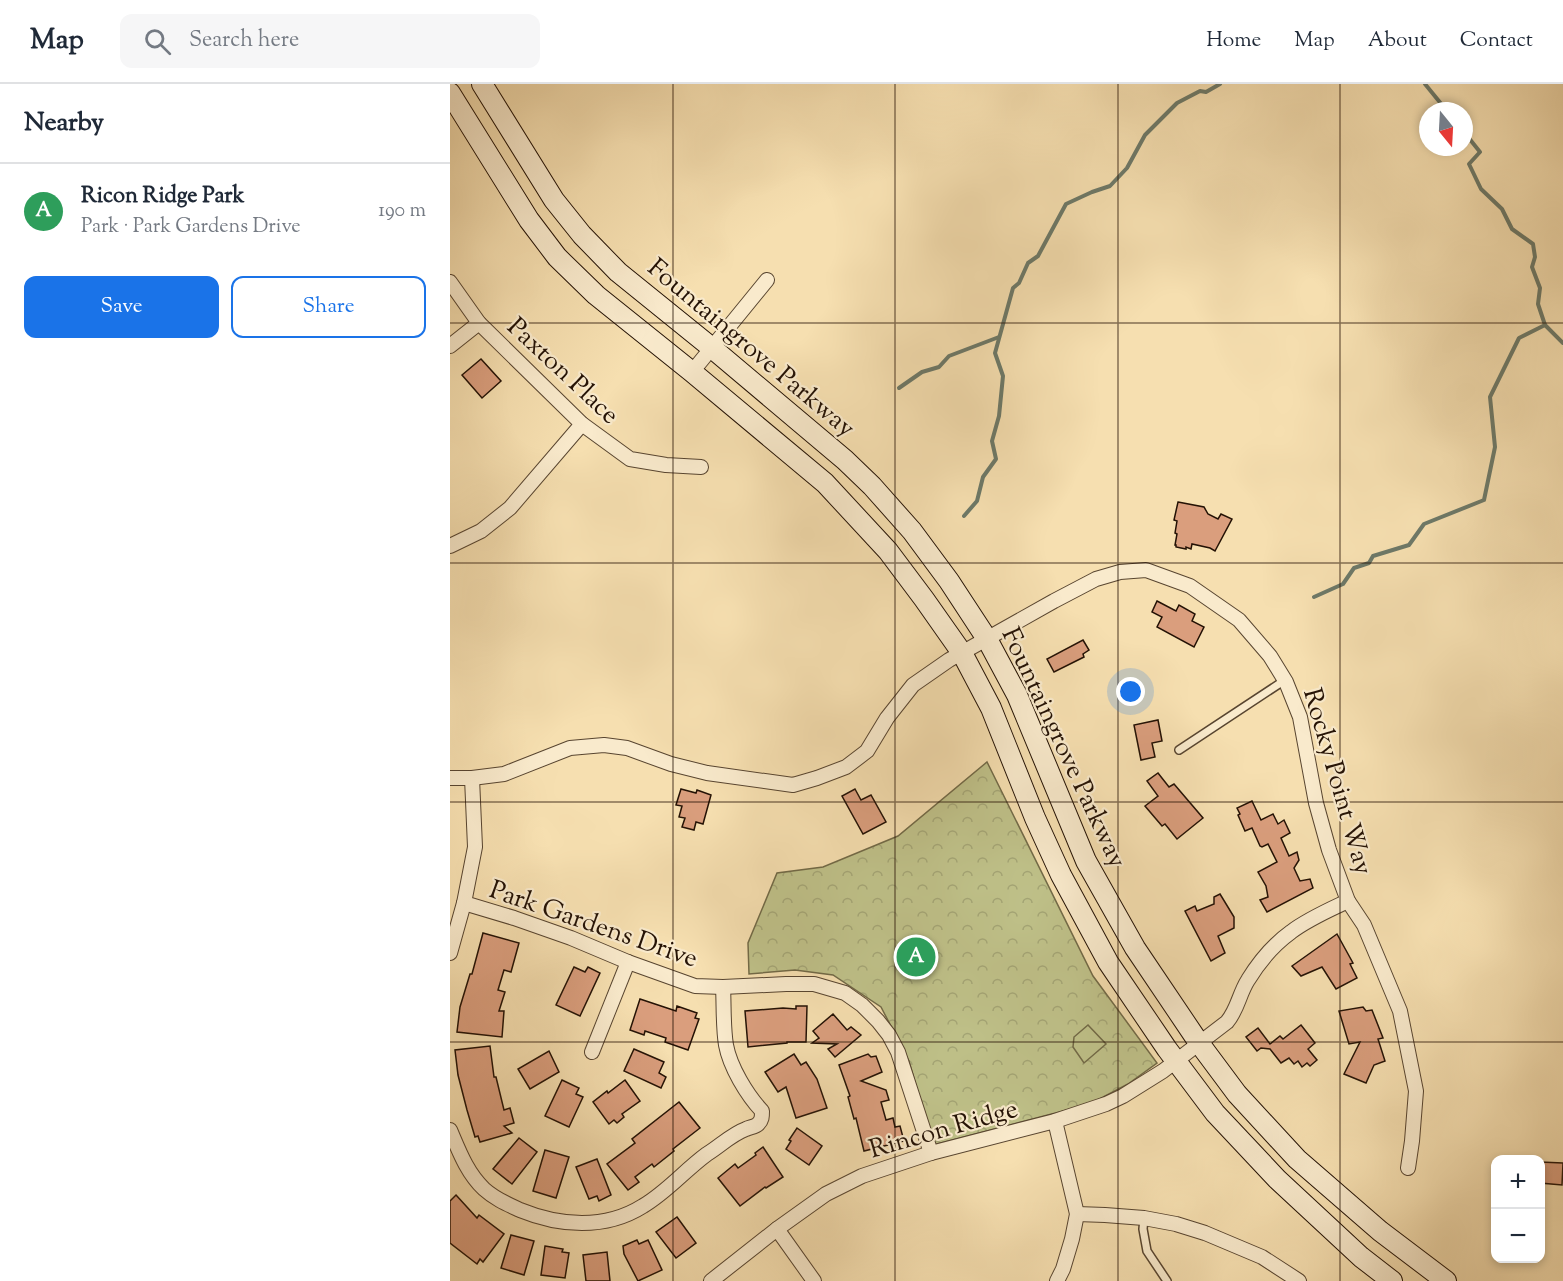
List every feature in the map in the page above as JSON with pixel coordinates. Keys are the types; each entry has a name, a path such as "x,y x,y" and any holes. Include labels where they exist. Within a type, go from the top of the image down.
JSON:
{"main road":[{"name":"Fountaingrove Parkway","path":"482,84 554,200 582,235 618,272 845,460 912,531 950,581 987,639 1017,695 1086,861 1135,948 1199,1043 1237,1094 1297,1160 1380,1231 1446,1281"},
{"name":"Fountaingrove Parkway","path":"450,93 528,220 557,257 596,295 825,483 888,551 962,653 991,708 1035,818 1061,875 1108,962 1215,1113 1277,1179 1361,1257 1392,1281"}],"street":[{"path":"692,372 767,280"},
{"name":"Paxton Place","path":"450,282 479,322 582,424 630,459 666,465 701,467"},
{"path":"450,346 479,322"},
{"path":"450,546 481,531 510,508 582,424"},
{"name":"Rocky Point Way","path":"450,778 504,774 570,748 604,745 627,748 671,764 707,772 793,785 846,767 867,751 887,718 913,685 949,660 1096,579 1120,572 1146,570 1190,586 1239,620 1270,656 1285,680 1300,717 1319,813 1329,850 1348,901 1364,925 1400,1011 1416,1091 1408,1168"},
{"path":"450,953 464,903 475,847 472,778"},
{"name":"Rincon Ridge","path":"711,1281 826,1194 862,1176 931,1153 1055,1121 1123,1096 1163,1071 1227,1022 1235,1012 1246,983 1269,951 1291,931 1348,901"},
{"name":"Park Gardens Drive","path":"464,903 571,938 628,962 695,986 814,984 845,993 862,1005 889,1035 898,1052 931,1153"},
{"path":"592,1052 628,962"},
{"path":"450,1130 465,1165 483,1189 500,1201 538,1217 572,1223 598,1223 620,1218 643,1207 702,1158 745,1129 757,1125 762,1119 762,1112 752,1101 726,1046 723,987"},
{"path":"1055,1121 1077,1214 1064,1269 1057,1281"},
{"path":"1077,1214 1144,1218 1176,1224 1205,1233 1262,1257 1299,1281"},
{"path":"777,1230 814,1281"}],"lane":[{"path":"1179,750 1285,680"},
{"path":"1144,1218 1143,1230 1147,1251 1167,1281"}],"green space":[{"path":"987,762 1093,976 1157,1063 1128,1084 1090,1104 933,1145 909,1061 881,1007 833,975 795,970 749,974 748,943 777,873 823,867 898,836"},
{"path":"1088,1025 1106,1044 1084,1063 1073,1047 1074,1037"}],"building":[{"path":"481,359 501,381 482,398 462,375"},
{"path":"1178,502 1204,507 1208,514 1218,519 1221,514 1232,519 1215,551 1192,544 1191,549 1176,547 1177,521 1174,520"},
{"path":"1157,601 1176,611 1179,605 1195,614 1192,621 1204,627 1194,647 1157,627 1162,617 1152,612"},
{"path":"1083,640 1089,650 1083,654 1084,657 1054,672 1047,659"},
{"path":"1158,720 1162,741 1152,743 1155,757 1141,760 1134,725"},
{"path":"1158,773 1169,787 1174,784 1203,818 1177,839 1165,824 1162,826 1145,806 1158,796 1147,781"},
{"path":"681,789 696,793 697,790 711,795 703,824 696,822 694,830 682,827 685,818 679,817 682,806 676,805"},
{"path":"855,789 861,800 871,795 886,822 863,834 842,796"},
{"path":"1252,801 1261,820 1273,814 1278,824 1284,820 1290,833 1281,838 1289,856 1297,852 1299,860 1294,868 1300,881 1310,879 1313,888 1267,912 1260,900 1268,897 1266,886 1258,872 1277,862 1268,844 1260,846 1252,828 1245,831 1238,815 1240,814 1237,808"},
{"path":"1220,894 1234,917 1234,928 1218,936 1225,953 1211,961 1185,911 1195,906 1197,911 1214,904 1214,897"},
{"path":"483,933 519,943 511,972 504,970 498,990 505,992 499,1011 504,1011 502,1037 457,1032 460,1007"},
{"path":"1337,934 1353,963 1350,964 1357,978 1336,989 1322,967 1301,976 1292,966"},
{"path":"574,967 585,972 588,967 600,973 580,1016 556,1005"},
{"path":"640,999 676,1011 677,1006 697,1013 695,1018 699,1019 688,1050 665,1042 666,1038 645,1031 644,1035 630,1030"},
{"path":"796,1006 807,1006 806,1042 748,1047 745,1011 796,1009"},
{"path":"1363,1007 1366,1011 1372,1010 1383,1038 1378,1039 1385,1061 1374,1065 1366,1083 1344,1074 1360,1042 1349,1044 1339,1011"},
{"path":"833,1014 847,1030 851,1027 861,1035 835,1057 828,1049 837,1044 812,1043 819,1038 813,1031"},
{"path":"1301,1025 1315,1043 1308,1049 1317,1060 1310,1066 1307,1063 1302,1067 1298,1061 1294,1064 1289,1058 1281,1063 1270,1049 1261,1048 1257,1051 1246,1037 1258,1028 1270,1044 1280,1036 1283,1039"},
{"path":"490,1046 494,1077 496,1077 504,1110 510,1108 514,1123 504,1126 512,1133 480,1142 478,1136 475,1137 467,1110 458,1075 455,1050"},
{"path":"634,1049 664,1062 659,1073 666,1077 661,1088 624,1071"},
{"path":"549,1051 559,1072 530,1089 518,1069"},
{"path":"794,1054 801,1065 806,1062 817,1079 827,1108 796,1118 786,1087 778,1092 765,1072"},
{"path":"868,1054 871,1057 876,1056 882,1072 861,1081 886,1090 889,1100 881,1102 886,1120 893,1118 895,1127 900,1126 904,1141 864,1151 848,1097 850,1096 839,1065"},
{"path":"562,1080 579,1088 576,1094 583,1097 569,1127 545,1116"},
{"path":"625,1080 640,1101 622,1114 624,1117 617,1123 614,1120 609,1124 593,1102"},
{"path":"679,1102 700,1128 654,1167 652,1164 635,1177 639,1182 628,1190 607,1164 635,1143 632,1139"},
{"path":"797,1128 822,1146 809,1165 786,1149"},
{"path":"519,1138 537,1152 512,1184 493,1169"},
{"path":"763,1147 783,1177 740,1206 718,1178 735,1164 738,1168"},
{"path":"545,1150 569,1157 556,1198 533,1191"},
{"path":"597,1159 611,1195 599,1201 597,1196 589,1199 576,1167"},
{"path":"1545,1162 1563,1163 1562,1185 1545,1183"},
{"path":"456,1195 477,1218 479,1215 504,1234 483,1262 480,1259 477,1264 450,1243 450,1201"},
{"path":"677,1217 696,1243 676,1258 656,1232"},
{"path":"511,1235 534,1241 524,1275 501,1268"},
{"path":"637,1240 639,1244 648,1240 662,1270 638,1281 624,1254 623,1246"},
{"path":"545,1246 563,1249 562,1252 569,1253 565,1278 541,1275"},
{"path":"607,1252 610,1281 586,1281 583,1255"}],"waterway":[{"path":"964,516 977,501 983,477 996,459 992,441 999,416 1003,376 995,353 1013,288 1019,283 1028,263 1038,256 1066,204 1110,186 1127,168 1145,135 1177,103 1220,84"},
{"path":"1425,84 1440,102"},
{"path":"1314,597 1343,584 1354,568 1369,563 1373,556 1409,545 1424,524 1484,500 1495,447 1490,397 1519,338 1545,325 1538,304 1540,288 1532,267 1535,257 1533,244 1512,229 1502,209 1481,189 1469,164 1480,152 1473,143"},
{"path":"1545,325 1563,343"},
{"path":"899,388 922,372 939,367 949,356 999,337"}],"place":[{"name":"Ricon Ridge Park","path":"916,957"}]}
